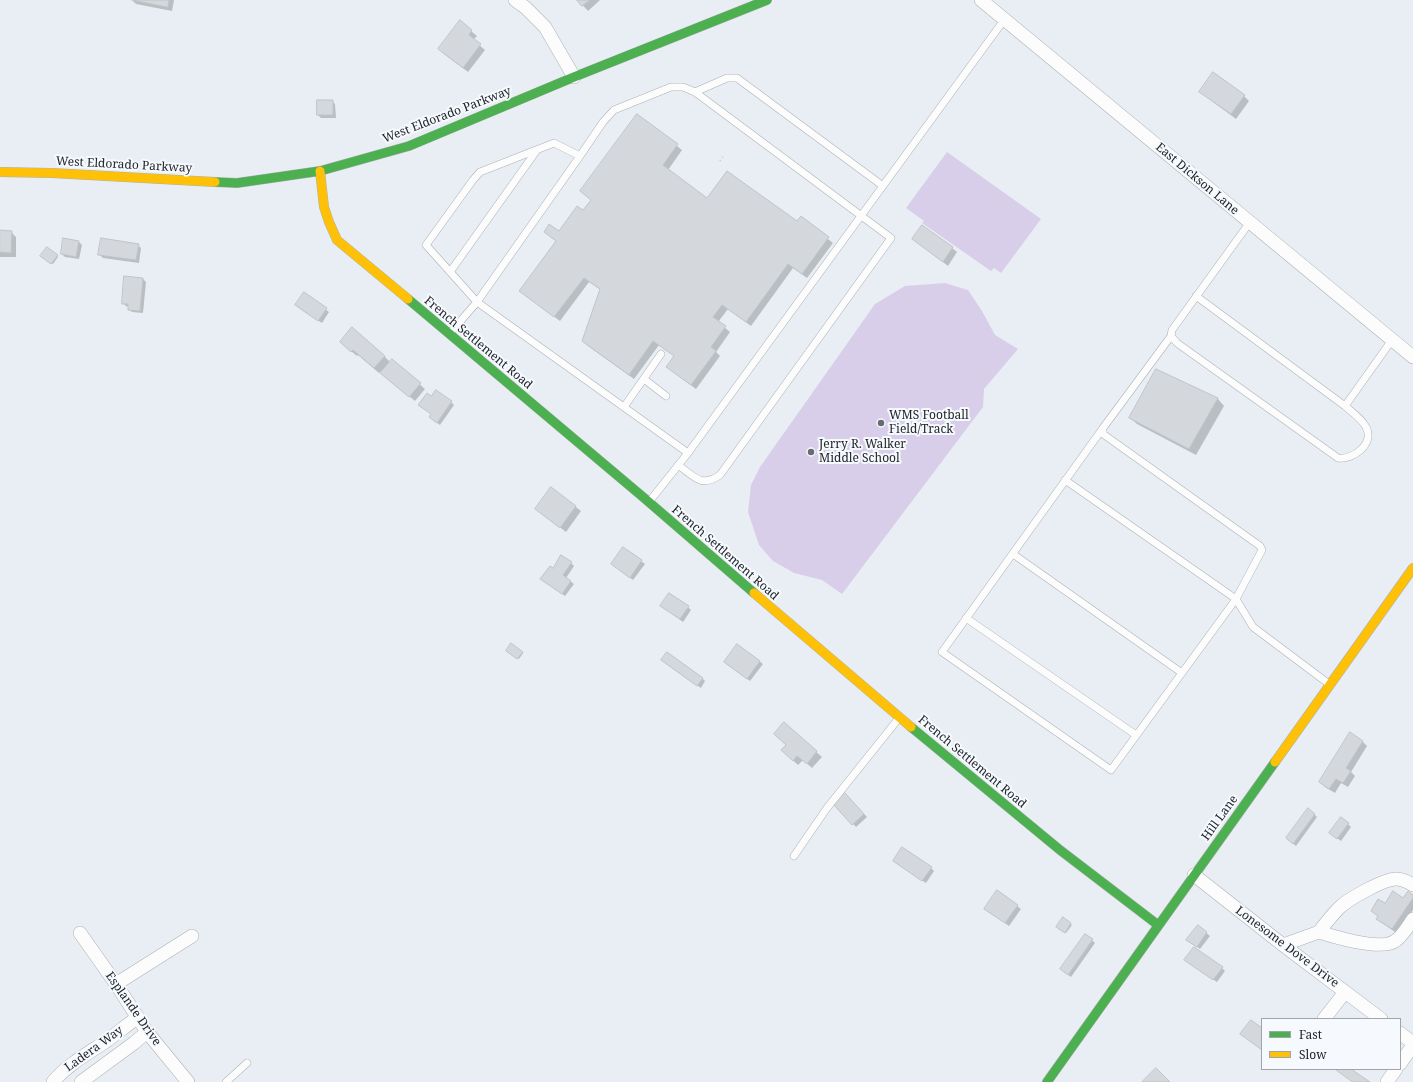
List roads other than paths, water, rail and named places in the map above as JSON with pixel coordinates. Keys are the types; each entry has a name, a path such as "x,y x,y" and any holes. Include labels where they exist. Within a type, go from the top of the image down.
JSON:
{"street":[{"path":"515,0 526,8 545,27 574,77"},
{"name":"West Eldorado Parkway","path":"0,172 52,173 237,183 320,171 409,146 574,77 767,0"},
{"name":"East Dickson Lane","path":"981,0 1413,357"},
{"name":"French Settlement Road","path":"320,171 322,204 328,223 337,240 649,502 899,717 1060,850 1158,924"},
{"name":"Hill Lane","path":"1047,1082 1158,924 1413,568"},
{"name":"Lonesome Dove Drive","path":"1194,875 1380,1018"},
{"path":"1283,945 1319,932 1339,908 1351,898 1372,887 1395,879 1408,881 1413,885"},
{"path":"1319,932 1348,940 1374,944 1388,944 1396,941 1413,919"},
{"name":"Esplande Drive","path":"80,933 116,984 147,1032 188,1082"},
{"path":"116,984 192,936"},
{"path":"1325,1018 1345,992"},
{"name":"Ladera Way","path":"53,1082 58,1075 72,1064 138,1017"},
{"name":"Ladera Way","path":"81,1082 147,1032"},
{"path":"1401,1034 1413,1044 1401,1062"},
{"path":"107,1040 118,1055"},
{"path":"1387,1082 1395,1070"}],"lane":[{"path":"649,502 688,453 1004,20"},
{"path":"695,92 727,78 737,78 883,186"},
{"path":"449,334 477,302 603,122 614,110 672,87 683,87 695,92 891,238 720,475 711,481 701,481 678,465"},
{"path":"580,156 554,143 480,172 426,245 477,302 688,453"},
{"path":"450,272 537,150"},
{"path":"1196,296 1346,406 1366,426 1369,434 1362,449 1356,454 1344,459 1338,458 1331,454 1177,343 1172,336 1172,330 1196,296 1250,222"},
{"path":"1103,428 1103,434 1260,546 1262,550 1236,600 1111,770 942,652 1065,480 1103,428 1172,336"},
{"path":"1346,406 1392,340"},
{"path":"624,407 661,354"},
{"path":"644,380 666,396"},
{"path":"1065,480 1236,600 1253,627 1330,685"},
{"path":"1013,554 1182,673"},
{"path":"966,618 1136,735"},
{"path":"794,856 827,808 899,717"},
{"path":"226,1082 247,1063"}],"place":[{"name":"WMS Football Field/Track","path":"881,423"},
{"name":"Jerry R. Walker Middle School","path":"811,452"}]}
